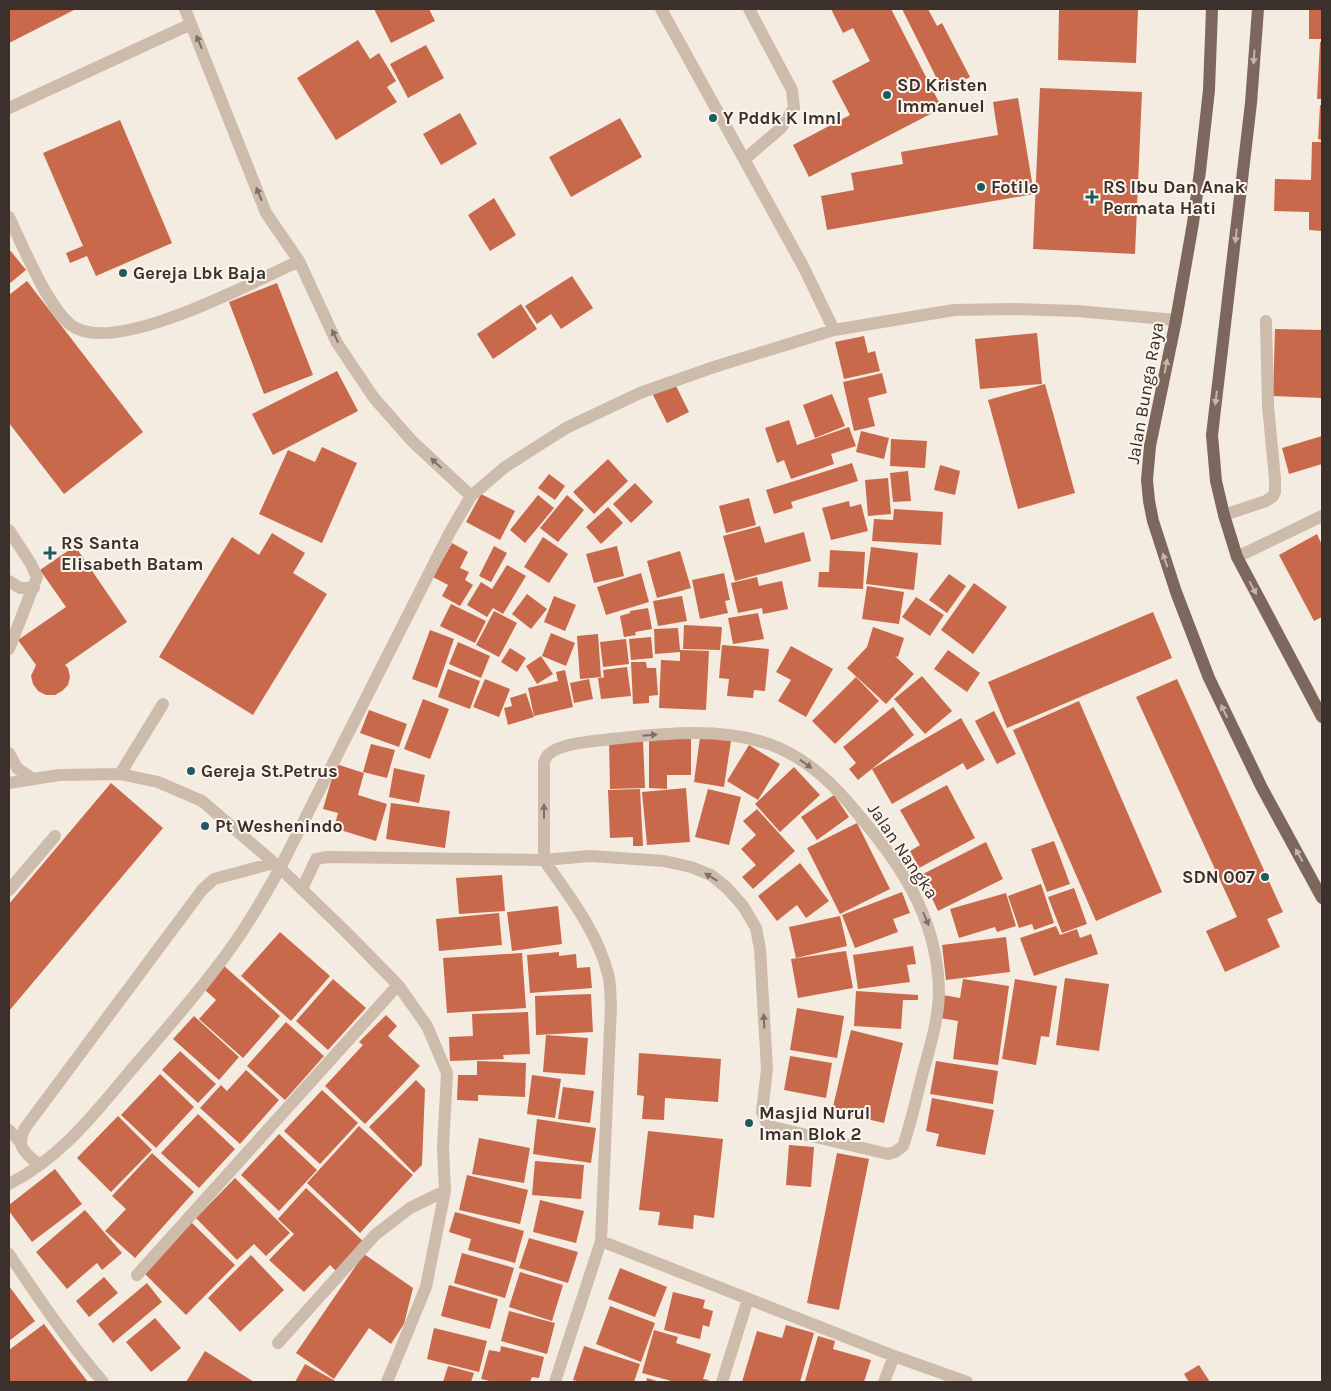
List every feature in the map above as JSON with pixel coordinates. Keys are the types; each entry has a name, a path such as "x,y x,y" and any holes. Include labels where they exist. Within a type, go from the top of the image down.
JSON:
{"main road":[{"name":"Jalan Bunga Raya","path":"1212,9 1208,90 1193,223 1176,320 1150,446 1147,480 1152,521 1176,592 1209,678 1262,788 1322,898"},
{"path":"1258,9 1250,112 1212,435 1216,481 1237,557 1322,717"}],"street":[{"path":"185,9 266,212 299,261 338,342 374,398 412,441 472,496"},
{"path":"661,9 803,266 834,330"},
{"path":"745,159 782,128 794,108 792,90 749,9"},
{"path":"9,108 191,24"},
{"path":"9,217 52,302 72,325 79,330 89,333 102,334 132,330 168,320 299,261"},
{"path":"9,1184 57,1153 88,1121 182,1010 228,952 257,909 277,865 450,532 472,496 505,466 566,428 640,393 714,367 834,330 954,310 1014,309 1176,320"},
{"path":"1224,515 1266,501 1275,492 1268,406 1266,321"},
{"path":"1237,557 1322,516"},
{"path":"9,530 37,576 9,649"},
{"path":"9,581 20,588 34,588"},
{"path":"120,774 163,704"},
{"name":"Jalan Nangka","path":"665,734 737,736 765,742 793,754 825,778 842,795 873,833 916,896 926,918 937,955 939,996 934,1033 905,1141 900,1149 888,1154 767,1124 762,1112 767,1069 760,949 756,928 744,906 727,888 711,876 691,867 664,862 590,856 544,860 544,763 551,752 559,748 593,741 665,734"},
{"path":"9,753 17,768 33,779"},
{"path":"9,783 59,775 120,774 158,782 202,801 277,865 302,889 398,985 427,1026 446,1073 445,1192 426,1287 387,1382"},
{"path":"9,890 55,836"},
{"path":"302,889 316,859 328,857 544,860 584,916 608,975 611,1005 600,1241 555,1382"},
{"path":"20,1142 25,1128 207,884 222,877 277,865"},
{"path":"137,1276 398,985"},
{"path":"9,1130 20,1142 23,1150 39,1165"},
{"path":"278,1343 375,1234 410,1208 445,1192"},
{"path":"600,1241 894,1356 967,1382"},
{"path":"9,1254 50,1316 81,1357 103,1382"},
{"path":"722,1382 748,1299"},
{"path":"884,1382 894,1356"}],"building":[{"path":"9,9 76,9 9,43"},
{"path":"374,9 429,9 435,21 391,43"},
{"name":"SD Kristen Immanuel","path":"831,9 891,9 942,108 809,177 793,145 850,115 832,81 870,61 853,28 843,33"},
{"path":"902,9 928,9 937,26 942,23 970,77 943,91"},
{"path":"1059,9 1138,9 1136,63 1058,60"},
{"path":"1309,9 1322,9 1322,39 1309,39"},
{"path":"358,40 370,59 379,53 396,81 387,87 397,102 336,140 297,78"},
{"path":"1320,42 1322,42 1322,99 1317,99"},
{"path":"426,45 444,78 408,98 390,64"},
{"path":"1040,88 1142,92 1135,254 1033,249"},
{"path":"1018,98 1034,194 827,230 821,196 854,190 851,173 903,164 901,152 998,135 993,102"},
{"path":"1320,105 1322,105 1322,140 1318,139"},
{"path":"460,113 477,144 441,165 423,134"},
{"path":"620,118 642,157 571,197 549,157"},
{"path":"120,120 172,243 96,276 87,256 70,263 66,253 83,246 43,153"},
{"path":"1312,142 1322,142 1322,231 1309,230 1309,212 1274,211 1275,179 1311,180"},
{"path":"494,198 516,235 490,251 468,215"},
{"path":"9,249 26,270 9,284"},
{"path":"572,276 593,308 561,329 551,314 537,324 525,306"},
{"path":"27,281 143,432 64,494 9,423 9,295"},
{"path":"277,283 313,375 264,394 229,302"},
{"path":"521,304 537,329 493,359 477,334"},
{"path":"1275,329 1322,330 1322,398 1273,396"},
{"path":"1037,333 1042,384 980,389 975,339"},
{"path":"864,336 868,353 875,351 880,371 844,379 835,342"},
{"path":"337,371 358,411 273,455 252,414"},
{"path":"882,373 887,393 868,398 875,426 854,431 843,382"},
{"path":"674,382 689,412 667,423 652,393"},
{"path":"1045,384 1075,493 1018,509 988,400"},
{"path":"832,394 845,426 815,438 803,405"},
{"path":"789,420 797,445 849,427 856,446 831,454 834,464 791,479 784,460 777,463 765,428"},
{"path":"861,431 889,438 884,459 856,452"},
{"path":"1322,436 1322,464 1289,474 1282,448"},
{"path":"891,439 927,441 925,468 890,466"},
{"path":"322,447 357,463 322,543 259,514 288,450 315,462"},
{"path":"608,459 628,481 594,514 573,492"},
{"path":"852,463 858,481 791,502 793,508 774,514 766,490"},
{"path":"940,465 960,471 955,495 934,490"},
{"path":"908,471 911,501 893,502 890,473"},
{"path":"549,474 565,486 555,500 538,488"},
{"path":"888,478 891,514 868,516 865,480"},
{"path":"635,483 653,502 631,523 613,504"},
{"path":"481,494 515,511 500,540 466,522"},
{"path":"538,495 554,508 525,543 510,530"},
{"path":"567,495 584,510 558,542 540,528"},
{"path":"749,498 756,525 726,533 719,506"},
{"path":"849,501 850,507 861,504 868,531 831,540 822,508"},
{"path":"608,507 623,523 601,544 586,527"},
{"path":"894,509 943,512 941,545 872,541 874,519 893,520"},
{"path":"760,526 765,543 804,532 811,561 735,581 723,536"},
{"path":"272,533 305,553 293,573 327,594 253,715 159,657 232,537 259,555"},
{"path":"1317,534 1322,545 1322,617 1314,621 1279,555"},
{"path":"543,537 568,554 549,583 524,567"},
{"path":"452,543 468,552 460,568 469,572 465,580 473,585 460,606 442,596 448,585 433,577"},
{"path":"75,546 127,622 65,665 68,668 70,677 68,685 55,695 46,695 38,691 33,684 31,676 36,665 18,640 66,607 40,570"},
{"path":"494,546 507,553 491,582 479,576"},
{"path":"617,546 624,576 594,583 586,554"},
{"path":"871,547 918,553 914,590 866,584"},
{"path":"830,550 865,552 863,589 818,587 819,572 829,572"},
{"path":"680,551 691,588 657,598 647,561"},
{"path":"507,565 526,576 503,614 493,608 487,617 467,605 481,582 492,589"},
{"path":"641,573 649,602 606,615 597,587"},
{"path":"724,573 730,600 725,601 728,613 700,619 692,580"},
{"path":"949,574 966,586 947,613 929,600"},
{"path":"757,577 759,586 782,581 788,609 763,614 762,608 738,613 731,583"},
{"path":"974,583 1007,607 973,654 941,630"},
{"path":"867,586 904,592 899,624 862,619"},
{"path":"527,594 547,609 531,629 512,614"},
{"path":"554,596 576,605 565,631 544,622"},
{"path":"682,596 687,621 658,626 653,601"},
{"path":"916,597 944,615 930,636 902,617"},
{"path":"451,604 486,621 475,643 440,626"},
{"path":"648,608 652,629 635,632 636,635 624,637 620,616 630,613 630,611"},
{"path":"494,611 517,623 499,657 476,645"},
{"path":"1153,612 1172,658 1007,728 988,682"},
{"path":"758,613 764,639 733,644 728,618"},
{"path":"684,625 722,627 720,650 683,649"},
{"path":"873,627 904,638 898,657 895,656 914,674 886,704 847,668 867,647"},
{"path":"678,628 680,650 709,651 706,710 659,708 661,660 680,661 680,652 655,654 654,629"},
{"path":"430,630 454,639 437,688 412,679"},
{"path":"551,633 575,643 566,666 542,656"},
{"path":"598,634 601,677 580,679 577,636"},
{"path":"651,637 653,658 631,660 629,639"},
{"path":"626,639 629,664 603,667 600,642"},
{"path":"458,642 490,656 481,678 449,664"},
{"path":"722,645 769,649 765,691 754,690 753,698 727,696 729,679 719,678"},
{"path":"791,646 833,669 806,717 778,701 791,680 776,672"},
{"path":"510,648 526,658 517,672 501,662"},
{"path":"948,650 980,673 967,692 934,669"},
{"path":"541,656 553,674 537,684 526,666"},
{"path":"631,662 646,662 647,668 656,668 658,695 649,696 649,703 633,704"},
{"path":"627,667 631,696 601,699 598,678 606,677 604,677 603,670"},
{"path":"448,669 480,681 470,709 438,697"},
{"path":"565,670 573,707 534,716 528,688 558,681 556,672"},
{"path":"922,676 952,711 925,734 894,699"},
{"path":"856,677 879,701 835,744 812,721"},
{"path":"485,679 510,689 499,717 473,707"},
{"path":"589,679 593,699 574,703 570,683"},
{"path":"1177,679 1283,912 1267,919 1280,947 1225,972 1206,931 1237,917 1136,697"},
{"path":"526,693 534,717 508,725 504,708 512,706 510,698"},
{"path":"423,699 449,709 430,759 404,749"},
{"path":"1079,701 1162,892 1096,921 1013,730"},
{"path":"893,707 914,735 858,780 849,769 856,763 843,747"},
{"path":"369,710 407,724 399,747 360,733"},
{"path":"994,711 1016,754 997,764 975,721"},
{"path":"961,718 985,760 967,770 963,763 892,804 872,769"},
{"path":"649,737 691,737 691,775 667,775 667,789 649,788"},
{"path":"700,737 731,741 724,787 694,782"},
{"path":"609,740 643,740 645,788 610,789"},
{"path":"371,744 395,750 387,778 363,772"},
{"path":"749,745 780,764 758,800 727,781"},
{"path":"336,764 364,773 358,795 387,804 376,841 334,828 338,813 323,809"},
{"path":"794,767 820,795 780,832 755,804"},
{"path":"394,768 425,775 419,803 389,797"},
{"path":"111,783 163,828 9,1011 9,904"},
{"path":"947,785 975,838 919,868 910,851 920,845 900,810"},
{"path":"686,788 690,842 647,845 642,792"},
{"path":"640,789 643,846 633,846 633,837 610,838 608,790"},
{"path":"708,789 741,797 729,845 695,837"},
{"path":"834,795 849,817 817,840 801,817"},
{"path":"391,803 450,811 445,848 386,839"},
{"path":"757,809 795,851 753,889 742,877 756,865 741,849 756,835 743,821"},
{"path":"857,823 890,889 840,914 807,848"},
{"path":"1054,841 1070,884 1047,892 1031,849"},
{"path":"986,842 1003,879 938,911 921,875"},
{"path":"800,863 829,901 806,918 797,905 777,921 758,896"},
{"path":"502,875 505,911 459,914 456,878"},
{"path":"1041,884 1054,923 1034,930 1032,924 1019,928 1008,896"},
{"path":"1074,888 1087,924 1062,933 1048,897"},
{"path":"902,892 910,913 893,919 898,932 855,948 842,915"},
{"path":"1006,893 1016,926 997,932 995,927 959,938 950,909"},
{"path":"558,906 562,944 512,951 507,912"},
{"path":"499,913 502,945 439,951 436,919"},
{"path":"840,916 847,946 796,958 789,927"},
{"path":"1056,926 1060,935 1077,929 1080,938 1091,934 1098,954 1034,976 1020,938"},
{"path":"280,932 330,976 291,1021 241,976"},
{"path":"1006,937 1010,972 946,980 942,945"},
{"path":"913,946 916,964 907,965 910,982 858,989 853,955"},
{"path":"846,951 853,988 798,998 791,959"},
{"path":"559,952 559,956 576,954 577,968 590,967 592,988 530,993 527,955"},
{"path":"522,953 526,1008 447,1013 443,958"},
{"path":"223,965 280,1016 243,1058 199,1019 216,1000 203,988"},
{"path":"1065,978 1109,984 1099,1051 1056,1045"},
{"path":"333,979 366,1008 328,1050 296,1021"},
{"path":"963,979 1009,986 998,1065 953,1059 958,1021 940,1018 943,995 960,998"},
{"path":"1015,979 1057,986 1049,1037 1041,1036 1036,1065 1002,1059"},
{"path":"856,991 918,995 918,1000 903,1000 901,1029 854,1026"},
{"path":"591,994 593,1032 536,1035 535,996"},
{"path":"797,1008 844,1016 837,1058 790,1050"},
{"path":"528,1012 530,1054 503,1055 504,1059 450,1061 449,1037 473,1036 472,1014"},
{"path":"386,1015 397,1026 388,1036 420,1066 365,1124 325,1086 363,1045 359,1042"},
{"path":"194,1016 239,1057 219,1080 173,1039"},
{"path":"286,1022 324,1056 285,1100 247,1066"},
{"path":"851,1030 903,1043 884,1123 832,1111"},
{"path":"546,1035 588,1038 585,1075 543,1072"},
{"path":"180,1051 216,1084 198,1103 162,1070"},
{"path":"639,1053 721,1059 718,1102 665,1098 664,1120 642,1119 644,1096 637,1095"},
{"path":"790,1056 832,1063 826,1098 784,1090"},
{"path":"477,1061 526,1063 525,1097 478,1095 478,1101 457,1100 458,1075 477,1075"},
{"path":"936,1061 998,1071 993,1104 930,1094"},
{"path":"246,1070 279,1100 240,1144 200,1108 221,1085 227,1091"},
{"path":"160,1074 194,1107 156,1148 121,1115"},
{"path":"532,1075 561,1079 555,1118 527,1114"},
{"path":"416,1080 425,1089 422,1165 414,1173 369,1127"},
{"path":"563,1087 594,1091 590,1123 558,1119"},
{"path":"322,1090 358,1123 320,1164 284,1131"},
{"path":"932,1098 994,1110 985,1155 936,1146 939,1134 926,1131"},
{"path":"198,1114 235,1149 199,1188 161,1153"},
{"path":"118,1116 152,1150 111,1192 77,1158"},
{"path":"537,1119 596,1128 591,1163 533,1154"},
{"path":"359,1126 413,1175 360,1233 307,1183"},
{"path":"648,1131 723,1139 714,1218 694,1215 693,1229 658,1225 660,1212 639,1210"},
{"path":"279,1134 317,1170 279,1211 241,1175"},
{"path":"479,1138 530,1148 524,1183 472,1174"},
{"path":"789,1145 814,1147 811,1187 786,1185"},
{"path":"152,1153 194,1192 135,1258 105,1231 126,1209 112,1196"},
{"path":"837,1153 869,1159 839,1310 807,1303"},
{"path":"535,1161 584,1165 581,1199 532,1195"},
{"path":"55,1169 82,1204 32,1242 9,1211 9,1205"},
{"path":"467,1175 528,1190 520,1224 459,1210"},
{"path":"235,1178 290,1233 266,1256 254,1244 237,1260 196,1218"},
{"path":"306,1188 365,1243 338,1273 330,1265 304,1292 269,1260 294,1234 278,1219"},
{"path":"540,1200 584,1211 576,1243 533,1232"},
{"path":"85,1210 122,1253 102,1270 97,1263 67,1289 36,1252"},
{"path":"455,1212 524,1231 515,1263 468,1250 471,1239 449,1232"},
{"path":"191,1222 235,1265 186,1315 143,1272"},
{"path":"529,1238 578,1252 568,1283 519,1268"},
{"path":"462,1253 514,1268 505,1298 454,1283"},
{"path":"364,1254 413,1288 404,1324 391,1344 369,1328 334,1379 296,1353"},
{"path":"251,1255 284,1290 240,1332 208,1298"},
{"path":"620,1268 667,1287 655,1317 608,1299"},
{"path":"520,1272 563,1285 552,1321 509,1307"},
{"path":"104,1277 118,1293 89,1317 76,1301"},
{"path":"147,1283 162,1302 113,1343 98,1324"},
{"path":"449,1285 498,1299 490,1329 441,1316"},
{"path":"9,1286 35,1321 9,1341"},
{"path":"673,1292 705,1300 703,1308 713,1311 709,1327 703,1325 700,1339 664,1330"},
{"path":"610,1306 655,1323 641,1362 596,1344"},
{"path":"509,1311 555,1323 547,1354 501,1341"},
{"path":"155,1318 181,1348 151,1372 126,1342"},
{"path":"44,1324 88,1382 11,1382 9,1379 9,1350"},
{"path":"786,1325 814,1333 800,1382 742,1382 757,1331 782,1338"},
{"path":"434,1328 487,1341 479,1372 427,1359"},
{"path":"654,1330 678,1337 676,1343 711,1354 703,1379 709,1380 708,1382 675,1382 642,1373"},
{"path":"818,1336 835,1341 833,1349 871,1360 864,1382 805,1381"},
{"path":"501,1346 544,1357 539,1378 532,1377 530,1382 494,1382 481,1379 489,1350 500,1352"},
{"path":"584,1346 640,1364 634,1382 581,1382 573,1380"},
{"path":"205,1351 254,1382 186,1382"},
{"path":"305,1364 337,1382 295,1382"},
{"path":"1199,1365 1210,1382 1189,1382 1184,1374"},
{"path":"448,1366 474,1373 471,1382 443,1382"},
{"path":"647,1378 660,1382 646,1382"}],"place":[{"name":"SD Kristen Immanuel","path":"887,95"},
{"name":"Y Pddk K Imnl","path":"713,118"},
{"name":"Fotile","path":"981,187"},
{"name":"RS Ibu Dan Anak Permata Hati","path":"1092,197"},
{"name":"Gereja Lbk Baja","path":"123,273"},
{"name":"RS Santa Elisabeth Batam","path":"50,553"},
{"name":"Gereja St.Petrus","path":"191,771"},
{"name":"Pt Weshenindo","path":"205,826"},
{"name":"SDN 007","path":"1265,877"},
{"name":"Masjid Nurul Iman Blok 2","path":"749,1123"}]}
